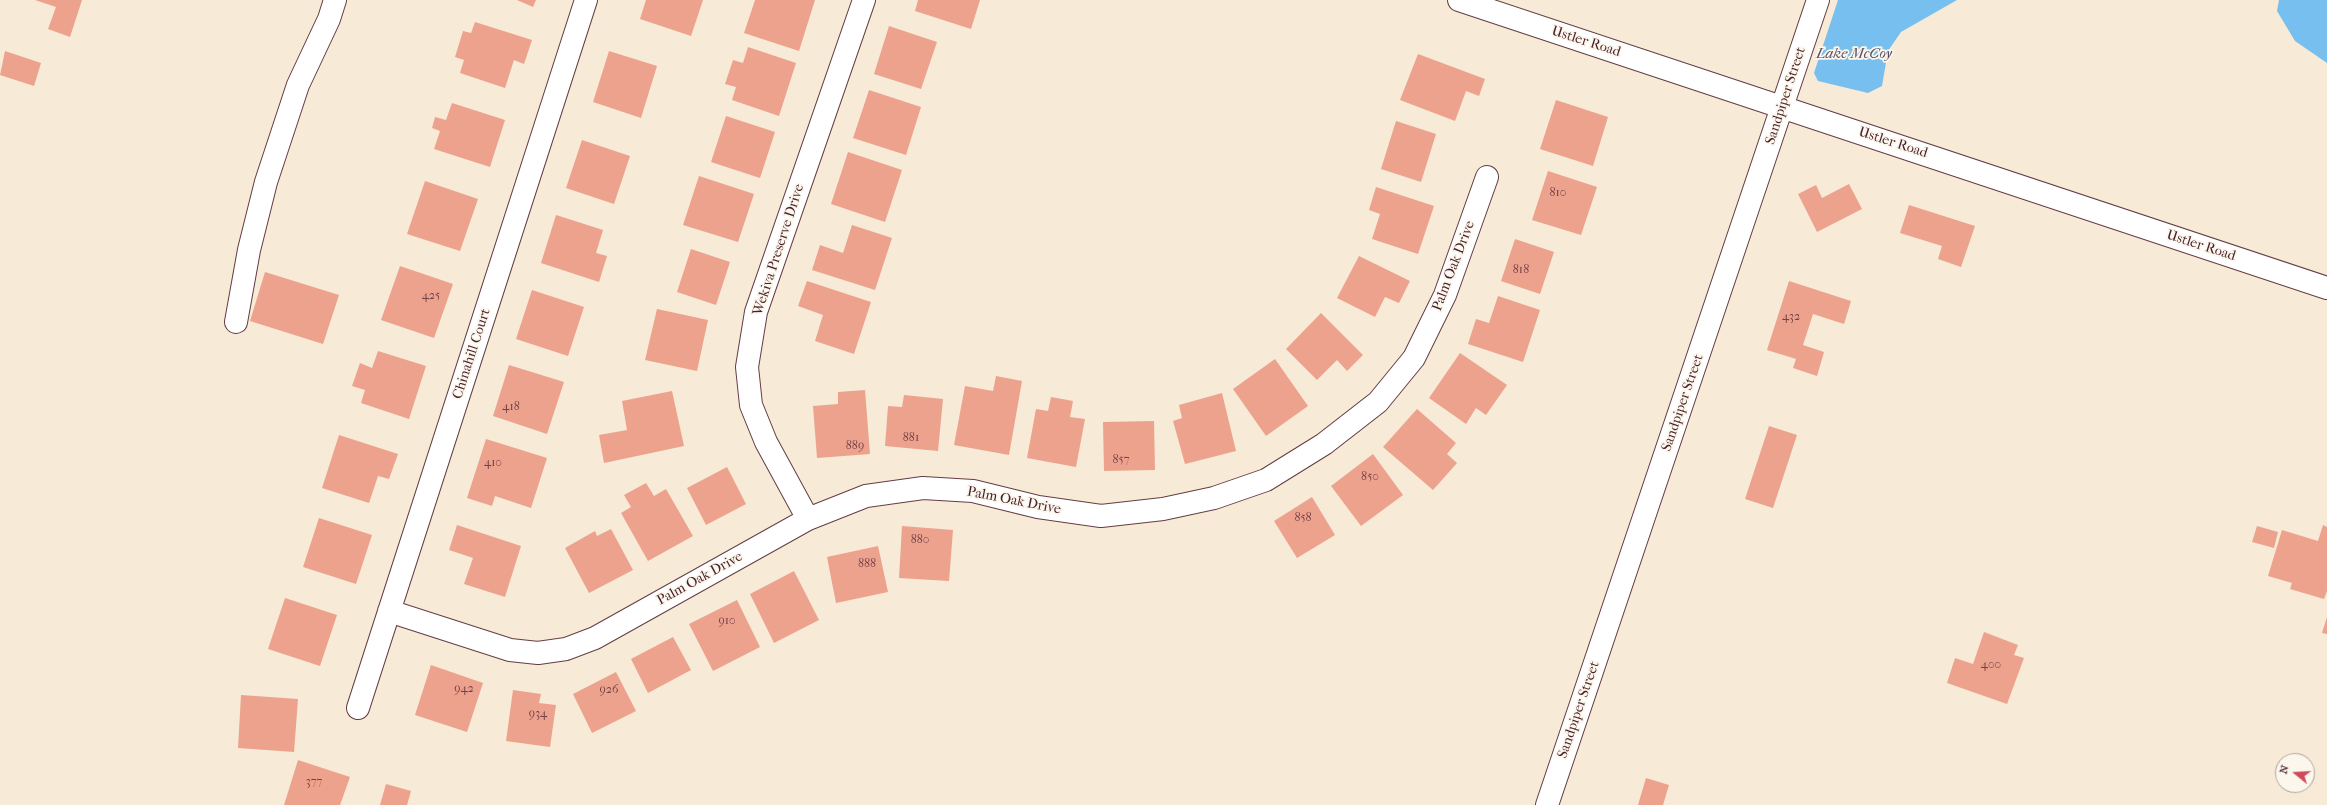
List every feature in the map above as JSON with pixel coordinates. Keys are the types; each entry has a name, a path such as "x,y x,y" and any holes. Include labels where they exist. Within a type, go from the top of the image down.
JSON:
{"street":[{"path":"236,322 249,250 266,182 298,84 329,19 335,0"},
{"name":"Chinahill Court","path":"358,708 586,0"},
{"name":"Wekiva Preserve Drive","path":"808,519 766,442 750,405 748,367 756,312 864,0"},
{"name":"Ustler Road","path":"1459,0 1783,106 2327,288"},
{"name":"Sandpiper Street","path":"1547,805 1818,0"},
{"name":"Palm Oak Drive","path":"389,611 510,650 538,653 566,649 595,638 808,519 866,496 923,488 972,491 1038,507 1101,516 1163,509 1214,498 1266,480 1324,444 1378,402 1414,358 1445,295 1487,177"}],"water":[{"name":"Lake McCoy","path":"1838,0 1957,0 1901,32 1888,51 1882,86 1868,93 1818,81 1814,73"},
{"path":"2279,0 2327,0 2327,63 2295,41 2277,11"}],"building":[{"path":"35,0 82,0 70,37 48,29 56,7"},
{"path":"517,0 536,0 533,7"},
{"path":"646,0 703,0 691,36 640,19"},
{"path":"755,0 815,0 799,51 744,33"},
{"path":"918,0 980,0 971,29 915,11"},
{"path":"475,22 532,40 524,64 514,60 505,88 460,73 464,60 455,57 463,31 471,33"},
{"path":"889,26 937,42 921,89 874,74"},
{"path":"748,47 796,63 779,116 732,100 736,87 725,84 733,60 743,63"},
{"path":"5,51 41,63 34,86 0,75"},
{"path":"609,51 657,66 641,118 593,102"},
{"path":"1418,54 1485,79 1479,96 1466,91 1455,121 1400,100"},
{"path":"869,90 921,107 906,155 853,138"},
{"path":"1556,100 1608,117 1593,166 1540,149"},
{"path":"452,103 505,120 490,167 434,149 440,131 432,128 435,117 446,120"},
{"path":"726,116 775,132 760,178 711,162"},
{"path":"1396,121 1436,134 1421,182 1381,169"},
{"path":"582,140 630,156 614,204 566,188"},
{"path":"848,152 902,170 885,222 831,204"},
{"path":"1548,171 1597,187 1581,235 1532,220"},
{"path":"699,176 754,194 738,242 683,225"},
{"path":"425,181 478,199 460,251 407,234"},
{"path":"1849,184 1862,209 1817,232 1798,194 1816,185 1822,198"},
{"path":"1376,187 1434,206 1418,254 1372,239 1380,214 1369,210"},
{"path":"1909,205 1975,226 1961,267 1938,259 1942,246 1900,233"},
{"path":"556,215 603,230 596,253 607,256 599,282 541,263"},
{"path":"852,225 892,238 875,290 812,270 820,245 843,253"},
{"path":"1515,239 1554,252 1540,294 1501,281"},
{"path":"691,249 730,262 716,305 677,292"},
{"path":"1359,256 1410,281 1399,303 1385,297 1375,317 1337,298"},
{"path":"400,266 453,284 434,338 381,320"},
{"path":"265,272 339,295 323,344 250,321"},
{"path":"807,281 871,302 854,354 815,341 823,315 798,306"},
{"path":"1789,281 1851,301 1844,324 1813,314 1803,345 1824,352 1817,376 1793,368 1796,359 1767,350"},
{"path":"532,290 584,307 568,356 516,339"},
{"path":"1498,296 1540,310 1523,362 1468,344 1476,319 1489,323"},
{"path":"657,309 708,320 697,371 645,360"},
{"path":"1321,313 1363,355 1347,371 1337,360 1317,380 1286,349"},
{"path":"378,351 426,366 409,419 361,403 365,390 352,386 360,363 372,368"},
{"path":"1460,353 1507,385 1486,415 1476,408 1466,424 1429,398"},
{"path":"1275,359 1308,406 1266,436 1233,389"},
{"path":"509,365 564,382 547,434 493,416"},
{"path":"996,376 1022,381 1009,455 954,445 965,386 993,391"},
{"path":"865,390 870,454 817,458 813,406 838,404 838,392"},
{"path":"672,391 684,446 604,463 599,435 627,430 622,401"},
{"path":"1222,393 1236,451 1185,464 1173,421 1182,418 1179,405"},
{"path":"904,395 943,399 938,451 885,446 888,406 902,407"},
{"path":"1051,397 1073,401 1070,417 1085,419 1076,467 1027,458 1036,409 1048,411"},
{"path":"1417,409 1456,443 1447,454 1457,463 1433,490 1383,447"},
{"path":"1154,421 1155,470 1104,471 1103,422"},
{"path":"1769,426 1797,435 1773,508 1745,499"},
{"path":"339,435 398,454 389,479 378,476 369,503 322,488"},
{"path":"486,439 547,458 531,508 495,496 492,506 467,498"},
{"path":"1373,454 1403,495 1361,526 1331,486"},
{"path":"727,467 746,504 706,525 687,488"},
{"path":"646,483 654,496 666,489 693,536 648,561 621,513 631,507 624,495"},
{"path":"1312,497 1335,535 1297,558 1274,521"},
{"path":"319,518 372,535 356,584 303,567"},
{"path":"457,525 521,546 505,597 464,584 473,558 449,550"},
{"path":"2323,525 2327,527 2327,591 2324,599 2290,589 2292,583 2268,576 2282,530 2318,541"},
{"path":"902,526 953,530 949,581 899,578"},
{"path":"2257,526 2278,532 2274,548 2252,542"},
{"path":"611,529 633,570 589,593 565,548 595,531 597,536"},
{"path":"878,546 888,592 836,603 827,557"},
{"path":"794,571 819,620 774,643 750,594"},
{"path":"285,598 337,615 320,666 268,649"},
{"path":"737,600 760,647 713,671 689,624"},
{"path":"2327,617 2327,634 2322,633"},
{"path":"1984,632 2018,645 2014,655 2024,658 2007,704 1947,683 1955,658 1973,664"},
{"path":"673,637 691,670 648,693 631,659"},
{"path":"431,665 483,683 467,732 415,715"},
{"path":"616,672 636,711 592,733 573,694"},
{"path":"513,690 541,694 539,703 556,705 550,747 506,741"},
{"path":"241,695 298,699 294,752 238,748"},
{"path":"298,760 350,777 340,805 284,805"},
{"path":"1646,778 1669,785 1663,805 1638,805"},
{"path":"386,784 411,791 407,805 380,805"}]}
